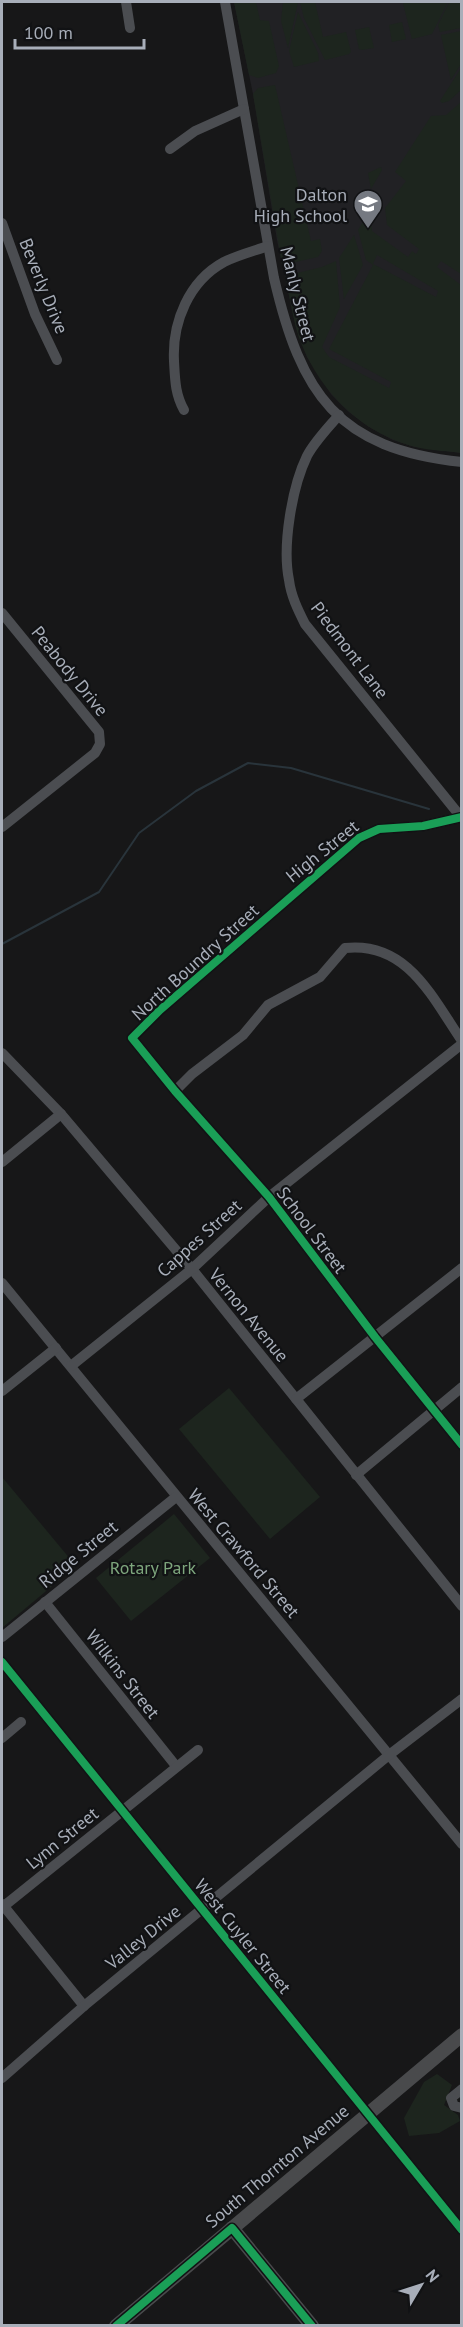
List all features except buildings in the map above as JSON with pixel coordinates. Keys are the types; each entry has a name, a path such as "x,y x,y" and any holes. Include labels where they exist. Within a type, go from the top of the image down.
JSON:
{"main road":[{"name":"South Thornton Avenue","path":"116,2325 462,2035"},
{"path":"232,2228 312,2325"}],"street":[{"path":"126,2 130,28"},
{"name":"Manly Street","path":"225,2 268,246 285,323 293,347 312,385 339,415 372,440 432,459 462,462"},
{"path":"170,149 195,131 244,109"},
{"name":"Beverly Drive","path":"2,223 35,314 57,360"},
{"path":"184,410 176,392 173,351 175,333 188,298 198,282 224,262 268,246"},
{"name":"Piedmont Lane","path":"339,415 308,454 296,489 287,558 288,580 305,624 461,817"},
{"name":"Peabody Drive","path":"2,613 99,732 100,744 95,753 2,827"},
{"name":"High Street","path":"277,908 368,833 379,829 423,826 461,817"},
{"name":"North Boundry Street","path":"132,1038 160,1010 277,908"},
{"path":"175,1091 192,1074 243,1035 268,1005 320,977 345,948 355,947 382,951 405,963 420,980 462,1042"},
{"name":"School Street","path":"132,1038 175,1091 269,1197 375,1337 462,1445"},
{"name":"Cappes Street","path":"71,1366 192,1269 269,1197 462,1042"},
{"name":"Vernon Avenue","path":"2,1053 61,1114 192,1269 462,1606"},
{"path":"2,1162 61,1114"},
{"path":"296,1399 462,1268"},
{"name":"West Crawford Street","path":"2,1282 462,1844"},
{"path":"2,1391 56,1348"},
{"path":"356,1475 462,1387"},
{"name":"Ridge Street","path":"2,1637 176,1497"},
{"name":"Wilkins Street","path":"45,1602 176,1767"},
{"name":"West Cuyler Street","path":"2,1662 462,2230"},
{"name":"Valley Drive","path":"2,2078 84,2006 390,1755 462,1700"},
{"path":"2,1738 21,1722"},
{"name":"Lynn Street","path":"3,1905 198,1750"},
{"path":"3,1905 84,2006"},
{"path":"462,2089 453,2095 452,2100 454,2106 462,2108"}],"shaded area":[{"name":"Dalton High School","path":"234,2 461,2 461,453 415,447 393,440 369,427 331,394 307,357 296,328 277,240 253,94"}],"green space":[{"path":"234,2 256,2 260,20 269,21 279,66 276,73 258,78 249,75"},
{"path":"283,2 298,2 288,48 281,21"},
{"path":"300,2 315,2 323,37 346,32 351,52 349,54 325,60 304,18"},
{"path":"448,2 432,34 412,39 403,3"},
{"path":"449,2 461,2 461,28 440,32 438,25"},
{"path":"298,12 318,53 319,61 294,67 289,51"},
{"path":"402,22 406,39 392,42 389,25"},
{"path":"369,27 374,48 359,49 355,30"},
{"path":"461,31 461,64 451,80 441,35"},
{"path":"461,68 461,90 449,101 442,103 440,101"},
{"path":"275,85 311,241 320,239 322,251 318,257 282,265 253,94 258,88"},
{"path":"461,102 461,274 441,261 437,267 461,285 461,453 425,449 381,434 364,423 333,396 310,362 301,343 285,276 322,267 336,261 340,307 322,347 329,357 389,388 391,382 329,349 373,265 366,260 358,230 370,210 372,231 408,257 412,251 416,254 419,249 387,225 385,208 406,181 395,172 431,116 446,115","holes":["377,255 438,291 436,297 373,264"]},
{"path":"381,167 382,170 371,189 368,173"},
{"path":"354,235 363,265 344,299 339,258"},
{"path":"229,1388 320,1497 270,1539 179,1429"},
{"path":"2,1477 76,1566 2,1628"},
{"name":"Rotary Park","path":"174,1514 210,1558 131,1621 96,1578"},
{"path":"437,2074 452,2085 444,2105 458,2115 460,2121 439,2133 409,2136 404,2118 424,2082"}],"waterway":[{"path":"2,944 99,892 139,833 196,791 248,763 291,768 429,809"}],"cycle path":[{"path":"462,817 423,826 379,829 359,838 160,1010 132,1038 175,1091 269,1197 375,1337 462,1445"},
{"path":"2,1662 462,2230"},
{"path":"116,2326 232,2228 312,2326"}],"place":[{"name":"Dalton High School","path":"368,230"}]}
